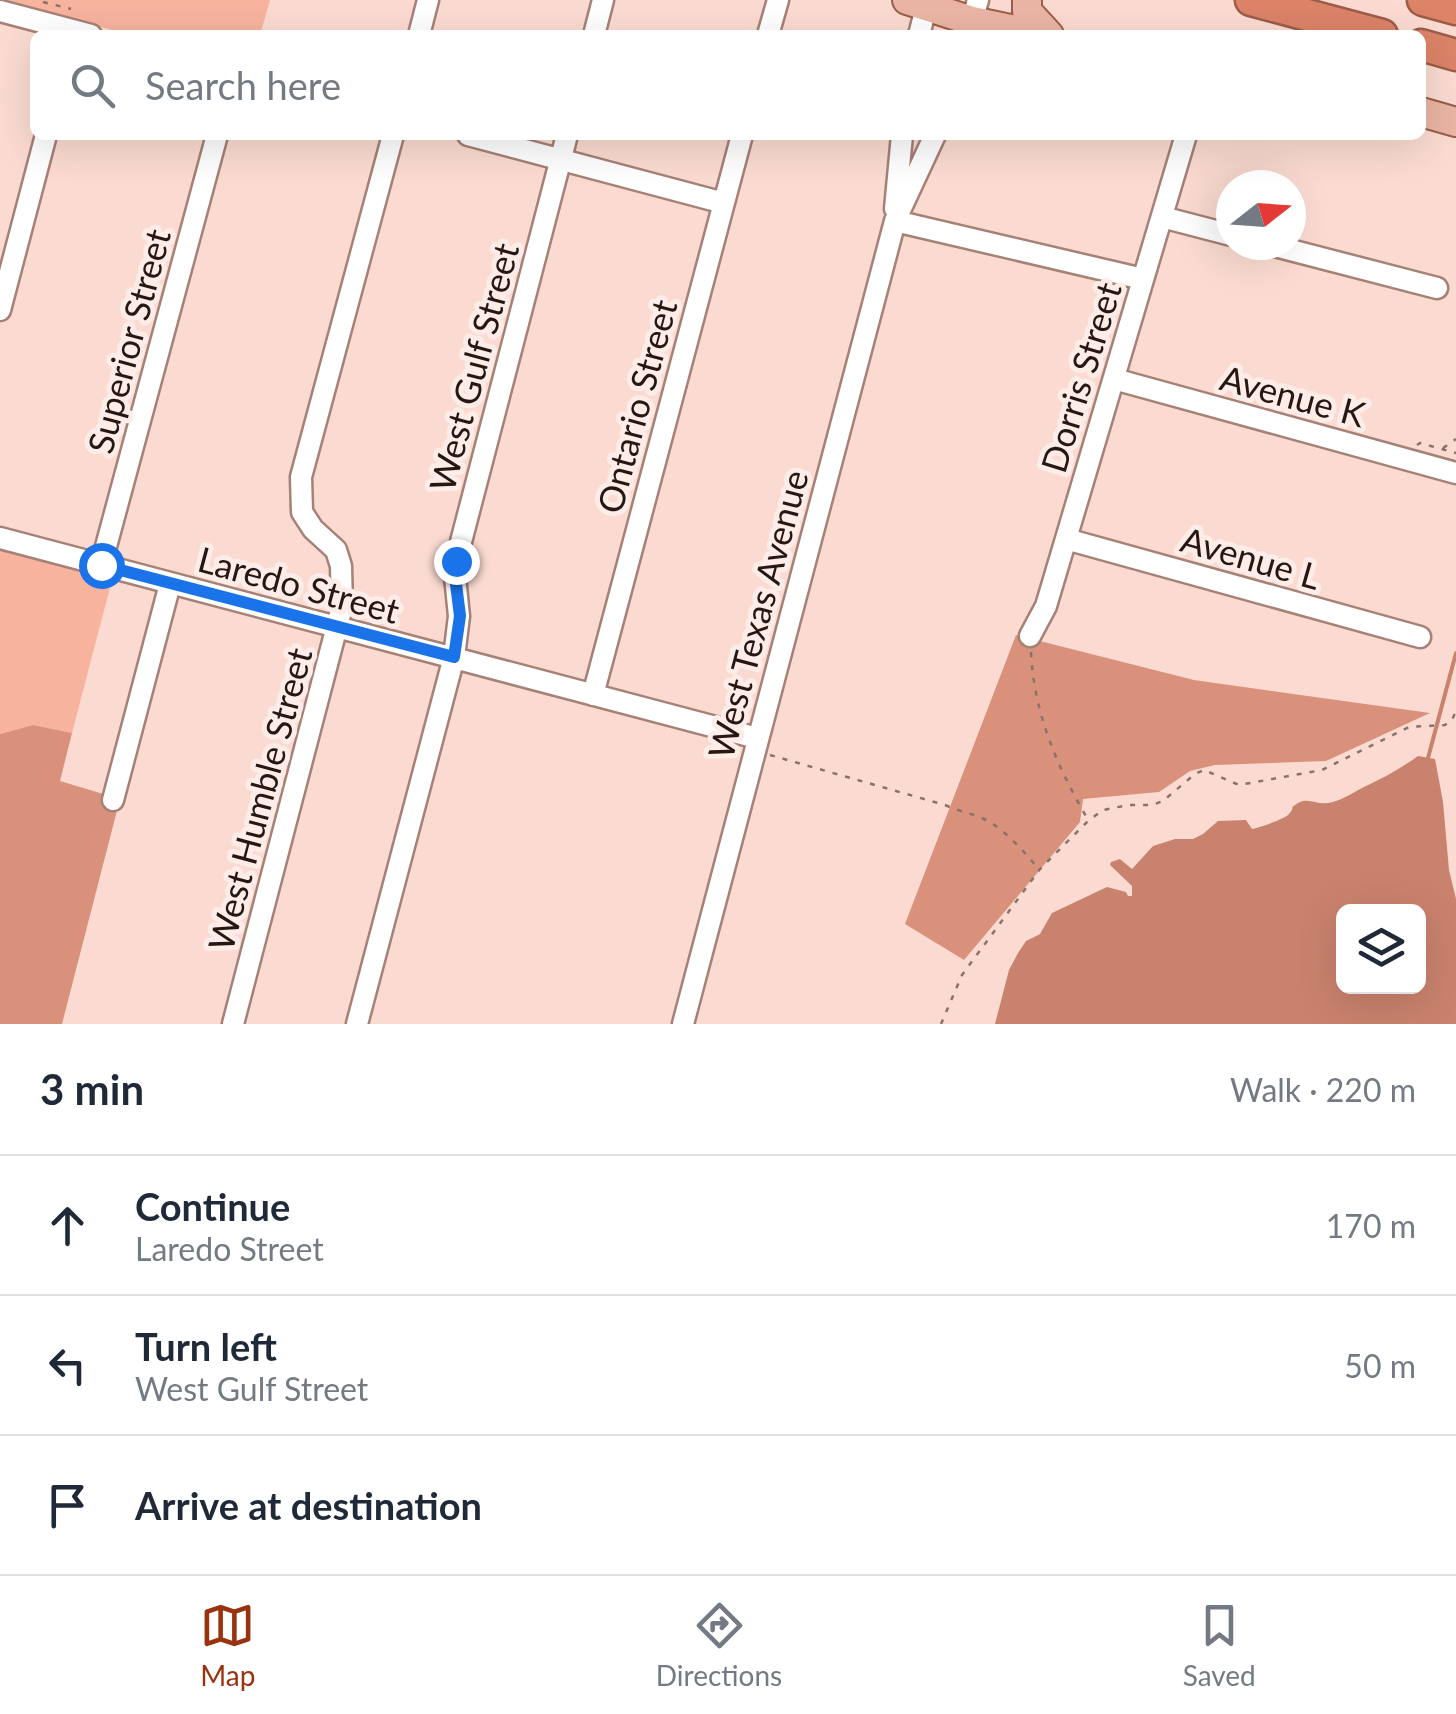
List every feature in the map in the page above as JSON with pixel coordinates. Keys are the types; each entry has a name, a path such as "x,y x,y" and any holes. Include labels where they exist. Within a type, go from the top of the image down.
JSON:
{"highway":[{"path":"1252,0 1363,30"},
{"path":"1423,0 1456,9"},
{"path":"1426,46 1456,55"}],"main road":[{"path":"1026,0 1027,11 1044,30"},
{"path":"920,2 1020,30"},
{"path":"1426,113 1456,122"}],"street":[{"path":"420,30 428,0"},
{"path":"595,30 603,0"},
{"path":"769,30 778,0"},
{"path":"920,2 920,30"},
{"path":"0,11 77,27"},
{"path":"0,310 45,140"},
{"name":"Superior Street","path":"101,565 216,140"},
{"name":"West Humble Street","path":"232,1024 342,606 341,566 336,550 313,529 302,512 301,477 392,140"},
{"path":"487,140 724,203"},
{"name":"West Gulf Street","path":"357,1024 454,657 460,616 456,561 566,140"},
{"name":"Ontario Street","path":"593,694 741,140"},
{"name":"West Texas Avenue","path":"895,221 901,140"},
{"name":"West Texas Avenue","path":"683,1024 895,221 933,140"},
{"name":"Dorris Street","path":"1030,636 1046,606 1185,140"},
{"path":"1162,217 1216,231"},
{"path":"895,221 1143,279"},
{"path":"1306,254 1437,288"},
{"name":"Avenue K","path":"1114,379 1456,472"},
{"name":"Laredo Street","path":"0,538 593,694 756,744"},
{"name":"Avenue L","path":"1066,539 1420,637"},
{"path":"114,800 170,584"}],"path":[{"path":"42,2 77,27"},
{"path":"1442,448 1456,439"},
{"path":"1030,636 1044,728 1057,764 1088,821"},
{"path":"941,1024 962,975 1040,869 1103,810 1163,801 1204,770 1240,785 1322,770 1408,728 1445,725 1456,711"},
{"path":"756,744 990,822 1040,869"}],"shaded area":[{"path":"0,0 270,0 261,30 112,30"},
{"path":"0,546 113,576 72,733 33,725 0,734"},
{"path":"1016,635 1194,680 1430,713 1326,761 1215,765 1190,771 1159,792 1083,799 1080,822 964,960 905,924"},
{"path":"33,725 72,733 60,781 120,799 62,1024 0,1024 0,734"},
{"path":"1418,756 1435,759 1456,899 1456,1024 995,1024 1009,970 1026,941 1040,934 1052,913 1107,887 1132,896 1132,886 1111,862 1120,859 1132,869 1153,846 1175,839 1193,839 1218,821 1246,820 1252,829 1286,817 1302,801 1337,800"}],"waterway":[{"path":"1428,758 1456,653"}],"route":[{"path":"101,565 454,657 460,616 456,561"}]}
